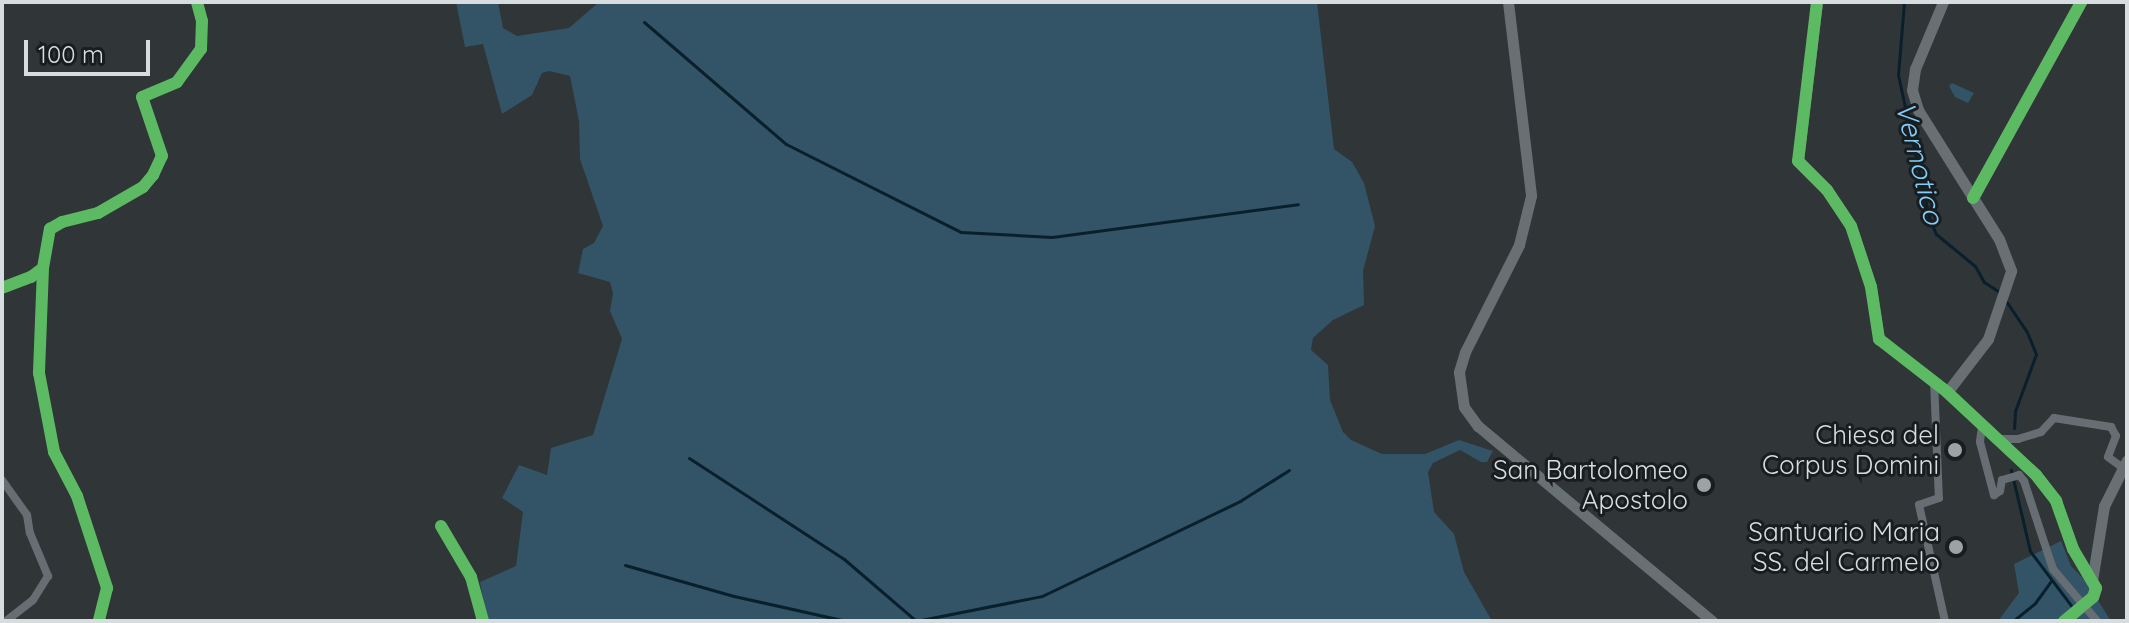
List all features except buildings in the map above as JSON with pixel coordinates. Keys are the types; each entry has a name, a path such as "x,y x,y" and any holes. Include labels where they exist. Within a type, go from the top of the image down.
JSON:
{"street":[{"path":"99,621 107,588 77,496 54,452 39,373 43,268 50,229 62,222 98,213 143,187 153,175 162,156 142,97 186,75 201,49 202,21 197,2"},
{"path":"1508,2 1531,196 1528,220 1519,245 1465,352 1459,388 1464,407 1478,426 1712,621"},
{"path":"1817,2 1798,161 1827,190 1851,226 1871,287 1879,339 1947,392 2016,456 2056,501 2077,555 2096,588 2093,597 2064,621"},
{"path":"1943,2 1915,69 1912,90 1918,110 2011,263 2008,286 1988,339 1947,392"},
{"path":"1973,198 2081,2"},
{"path":"2,288 31,277 43,268"},
{"path":"1934,381 1939,498 1919,505 1945,621"},
{"path":"1997,439 2034,434 2054,418 2111,427 2116,436 2108,457 2125,464 2104,506 2092,582"},
{"path":"1982,427 1980,442 1994,495 2000,491 2002,480 2019,475 2024,481 2053,569 2097,621"},
{"path":"2,480 24,508 48,576 33,600 6,621"},
{"path":"441,526 471,577 483,621"},
{"path":"2077,555 2092,555 2096,549"}],"shaded area":[{"path":"456,2 498,2 503,28 517,36 569,28 599,2 1317,2 1334,149 1352,162 1364,183 1375,226 1363,271 1364,305 1333,320 1313,338 1311,350 1328,365 1330,400 1343,432 1351,440 1382,454 1425,454 1459,440 1493,451 1487,462 1481,462 1460,450 1433,463 1428,472 1434,512 1454,534 1464,572 1492,621 487,621 480,582 516,566 523,512 502,498 519,465 547,475 551,448 593,435 622,339 610,311 613,293 610,282 578,273 583,249 594,243 603,226 580,159 579,121 570,76 549,71 542,73 532,95 502,114 483,44 465,47"},
{"path":"1952,83 1974,93 1968,103 1955,97 1949,86"},
{"path":"2061,541 2071,566 2085,580 2111,621 1998,621 2019,593 2014,564"}],"waterway":[{"name":"Vernotico","path":"1904,2 1898,75 1929,217 1936,234 1975,266 1984,282 1998,291"},
{"path":"644,22 786,144 961,232 1052,237 1298,204"},
{"name":"Vernotico","path":"2006,301 2027,332 2036,354 2015,411 2014,428"},
{"path":"689,458 844,559 916,621 1042,596 1240,501 1289,470"},
{"name":"Vernotico","path":"2011,470 2030,551 2073,608"},
{"path":"625,565 734,596 846,621"},
{"path":"2013,621 2035,603 2051,581"}],"cycle path":[{"path":"2,288 31,277 43,268 50,229 62,222 98,213 143,187 153,175 162,156 142,97 177,82 201,49 202,21 197,2"},
{"path":"1817,2 1798,161 1827,190 1851,226 1871,287 1879,339 1947,392 2036,475 2056,501 2073,549 2096,588 2093,597 2064,621"},
{"path":"1973,198 2081,2"},
{"path":"43,268 39,373 54,452 77,496 107,588 99,621"},
{"path":"441,526 471,577 483,621"}],"place":[{"name":"Chiesa del Corpus Domini","path":"1955,450"},
{"name":"San Bartolomeo Apostolo","path":"1704,485"},
{"name":"Santuario Maria SS. del Carmelo","path":"1956,547"}]}
